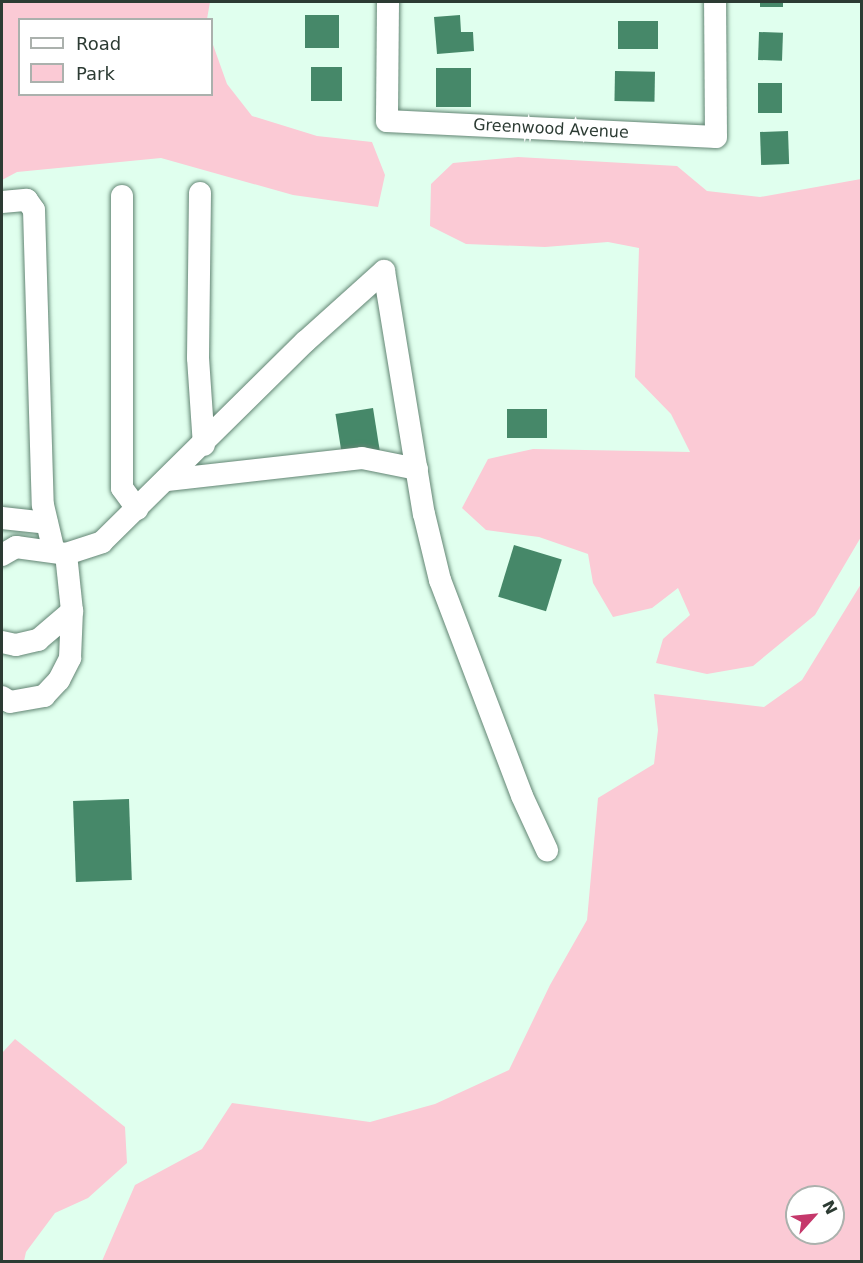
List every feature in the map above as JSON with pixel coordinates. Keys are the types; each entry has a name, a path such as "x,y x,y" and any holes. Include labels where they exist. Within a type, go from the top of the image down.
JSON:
{"street":[{"name":"Greenwood Avenue","path":"388,2 387,121 716,137 715,2"},
{"path":"200,193 198,358 204,444"},
{"path":"122,196 122,488 137,509"},
{"path":"2,202 27,200 34,210 38,399 47,523 60,553 72,611 70,658 59,680 44,696 10,702 2,697"},
{"path":"2,555 16,547 60,553 102,542 204,444 306,340 384,271 417,469 440,580 522,796 547,850"},
{"path":"167,480 362,458 417,469"},
{"path":"2,518 9,522 47,523"},
{"path":"2,642 16,645 38,640 72,611"}],"green space":[{"path":"2,2 210,2 207,18 18,18 18,96 213,96 213,45 227,84 252,116 317,136 372,142 385,175 378,207 293,195 161,158 17,172 2,180"},
{"path":"518,157 677,166 707,191 760,197 861,179 861,537 815,615 753,666 707,674 656,663 663,639 690,615 678,588 652,608 613,617 593,583 588,554 539,537 486,530 462,508 488,459 533,449 690,452 671,414 635,377 639,248 608,242 545,247 466,244 430,226 431,184 453,163"},
{"path":"861,584 861,1261 102,1261 135,1185 202,1149 232,1103 370,1122 435,1104 509,1070 550,985 587,920 598,798 654,764 658,730 654,694 764,707 802,680"},
{"path":"15,1039 125,1127 127,1163 88,1198 55,1213 26,1252 24,1261 2,1261 2,1053"}],"building":[{"path":"760,2 783,2 783,7 760,7"},
{"path":"305,15 339,15 339,48 305,48"},
{"path":"460,15 461,32 473,32 474,51 437,54 434,17"},
{"path":"618,21 658,21 658,49 618,49"},
{"path":"759,32 783,33 782,61 758,60"},
{"path":"311,67 342,67 342,101 311,101"},
{"path":"436,68 471,68 471,107 436,107"},
{"path":"615,71 655,72 654,102 614,101"},
{"path":"758,83 782,83 782,113 758,113"},
{"path":"788,131 789,164 761,165 760,132"},
{"path":"373,408 380,452 343,458 335,414"},
{"path":"507,409 547,409 547,438 507,438"},
{"path":"514,545 562,560 546,611 498,597"},
{"path":"129,799 132,880 76,882 73,801"}]}
